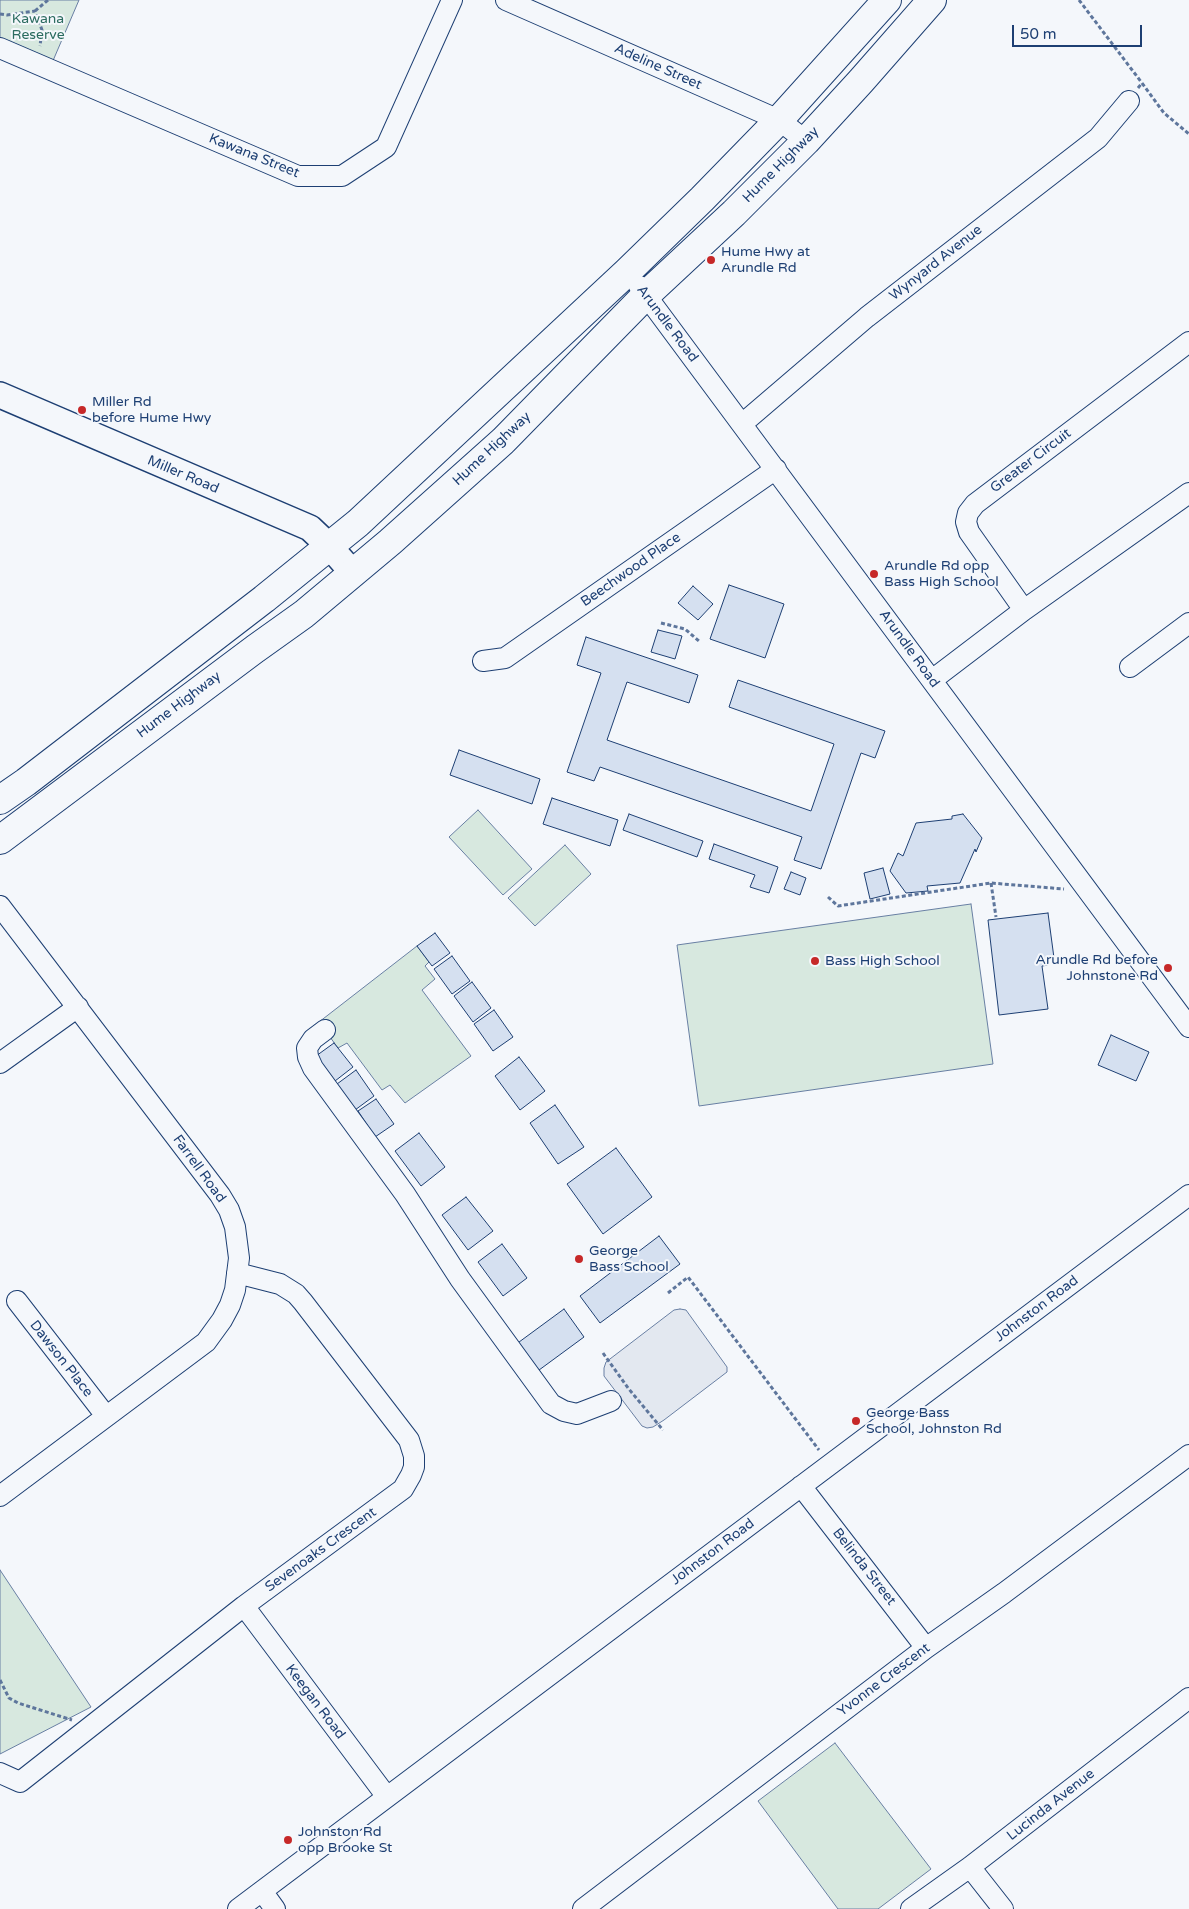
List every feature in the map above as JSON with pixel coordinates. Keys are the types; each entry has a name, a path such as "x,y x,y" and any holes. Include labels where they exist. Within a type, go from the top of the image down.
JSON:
{"highway":[{"path":"0,800 330,547 627,272 778,120 887,0"},
{"name":"Hume Highway","path":"0,840 304,614 354,573 503,441 646,295 734,213 806,141 862,82 932,0"}],"main road":[{"name":"Miller Road","path":"0,395 310,528 354,573"}],"street":[{"name":"Kawana Street","path":"0,48 298,176 342,176 386,147 452,0"},
{"name":"Adeline Street","path":"506,0 778,120 806,141"},
{"name":"Wynyard Avenue","path":"742,424 867,317 1098,138 1129,101"},
{"name":"Arundle Road","path":"627,272 776,469 1189,1027"},
{"name":"Greater Circuit","path":"1024,610 969,532 966,522 968,513 975,504 1189,342"},
{"name":"Beechwood Place","path":"483,661 505,658 776,469"},
{"path":"932,680 1024,610 1189,494"},
{"path":"1130,667 1189,623"},
{"name":"Farrell Road","path":"0,906 220,1194 229,1210 235,1227 239,1258 230,1305 206,1342 0,1496"},
{"path":"0,1063 78,1007"},
{"path":"325,1030 313,1039 307,1048 308,1057 313,1068 405,1194 466,1287 551,1404 564,1411 577,1414 611,1401"},
{"name":"Johnston Road","path":"238,1909 1189,1195"},
{"name":"Sevenoaks Crescent","path":"0,1773 20,1782 244,1606 403,1489 412,1475 414,1456 409,1440 303,1302 296,1294 280,1284 237,1273"},
{"name":"Dawson Place","path":"17,1301 106,1416"},
{"name":"Yvonne Crescent","path":"583,1909 926,1648 1004,1593 1189,1455"},
{"name":"Belinda Street","path":"801,1486 926,1648"},
{"name":"Keegan Road","path":"244,1606 387,1797"},
{"name":"Lucinda Avenue","path":"911,1909 970,1867 1189,1698"},
{"path":"970,1867 1003,1909"},
{"path":"262,1891 275,1909"}],"path":[{"path":"0,14 7,15 34,11 48,0"},
{"path":"1079,0 1164,113 1189,134"},
{"path":"34,11 42,30 40,46"},
{"path":"1129,101 1142,83"},
{"path":"661,623 684,629 700,642"},
{"path":"991,883 996,917"},
{"path":"828,896 838,906 991,883 1088,890"},
{"path":"668,1293 688,1277 830,1464"},
{"path":"603,1353 628,1388 663,1430"},
{"path":"0,1680 9,1698 18,1703 92,1726"}],"green space":[{"name":"Kawana Reserve","path":"0,0 79,0 52,63 0,41"},
{"path":"478,810 532,869 503,895 449,837"},
{"path":"565,845 591,874 535,926 508,898"},
{"path":"971,904 993,1064 699,1106 677,945"},
{"path":"417,946 429,962 425,966 435,979 422,990 471,1056 405,1103 390,1085 382,1090 347,1043 338,1048 319,1022"},
{"path":"0,1570 91,1707 0,1754"},
{"path":"835,1743 931,1869 878,1909 838,1909 758,1801"}],"shaded area":[{"path":"674,1310 686,1310 727,1367 727,1372 664,1420 653,1427 647,1428 642,1426 604,1376 604,1368 606,1362"}],"building":[{"path":"729,585 784,604 765,658 710,639"},
{"path":"693,586 713,604 698,620 678,603"},
{"path":"658,630 682,636 675,659 651,652"},
{"path":"586,637 698,675 689,703 627,682 607,740 811,811 834,744 729,707 738,680 885,731 875,758 861,753 821,869 794,860 802,837 600,767 594,781 567,772 601,673 577,665"},
{"path":"459,750 540,779 532,804 450,775"},
{"path":"552,798 618,820 610,846 543,824"},
{"path":"629,814 703,841 697,857 623,830"},
{"path":"963,814 982,838 960,883 927,886 928,891 906,893 890,871 898,853 903,856 916,823 952,819 952,816"},
{"path":"714,844 778,867 769,893 750,887 755,875 709,859"},
{"path":"883,868 890,894 870,899 864,873"},
{"path":"791,872 806,878 800,895 784,889"},
{"path":"1048,913 1054,958 1047,958 1048,965 1042,966 1048,1009 999,1015 988,920"},
{"path":"435,933 450,953 432,966 417,946"},
{"path":"452,956 470,981 452,994 434,969"},
{"path":"472,982 491,1008 473,1022 454,996"},
{"path":"494,1010 513,1037 493,1051 474,1024"},
{"path":"1111,1035 1149,1052 1136,1081 1098,1065"},
{"path":"334,1043 353,1067 335,1081 316,1056"},
{"path":"519,1057 545,1091 520,1110 495,1076"},
{"path":"356,1070 374,1096 355,1110 337,1084"},
{"path":"376,1099 394,1124 375,1137 358,1111"},
{"path":"555,1105 584,1147 558,1164 530,1123"},
{"path":"419,1133 445,1167 421,1186 395,1151"},
{"path":"616,1148 652,1197 603,1234 567,1184"},
{"path":"466,1197 493,1231 468,1250 442,1215"},
{"path":"659,1236 680,1264 600,1323 580,1296"},
{"path":"502,1244 527,1278 503,1296 478,1262"},
{"path":"564,1309 584,1337 535,1373 515,1345"}],"place":[{"name":"Hume Hwy at Arundle Rd","path":"711,260"},
{"name":"Miller Rd before Hume Hwy","path":"82,410"},
{"name":"Arundle Rd opp Bass High School","path":"874,574"},
{"name":"Bass High School","path":"815,961"},
{"name":"Arundle Rd before Johnstone Rd","path":"1168,968"},
{"name":"George Bass School","path":"579,1259"},
{"name":"George Bass School, Johnston Rd","path":"856,1421"},
{"name":"Johnston Rd opp Brooke St","path":"288,1840"}]}
